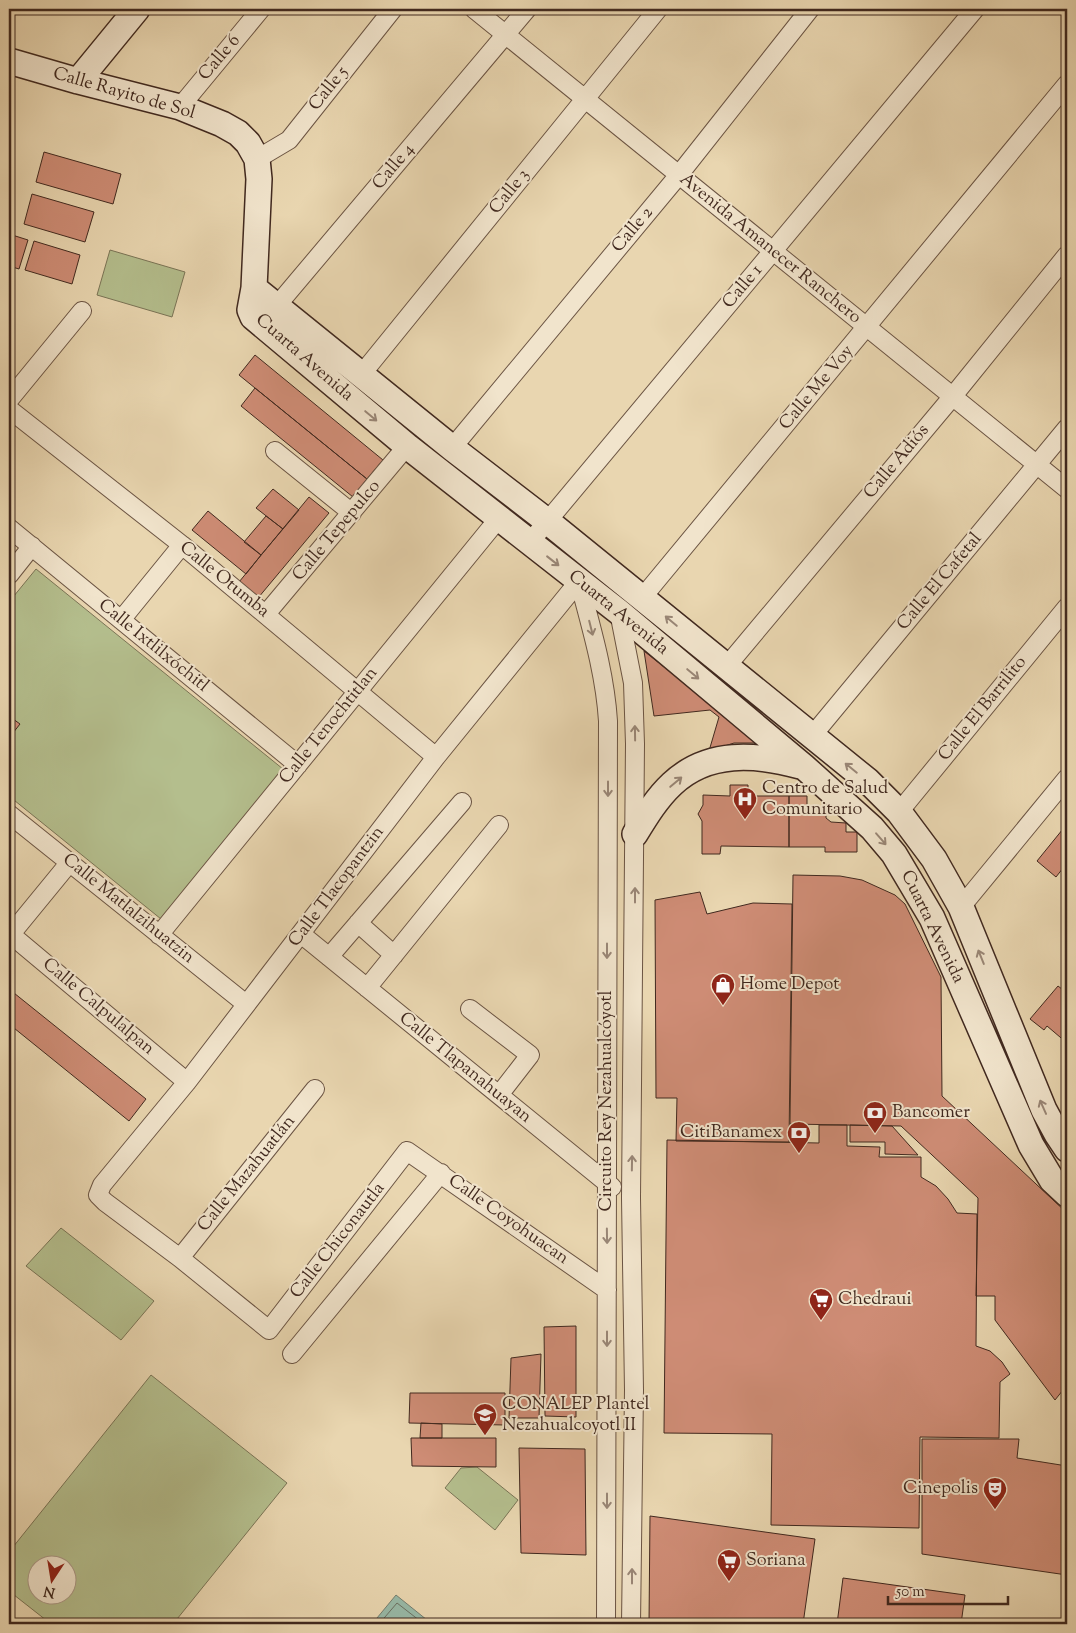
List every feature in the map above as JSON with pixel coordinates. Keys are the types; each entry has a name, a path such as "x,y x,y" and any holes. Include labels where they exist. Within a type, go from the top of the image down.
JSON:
{"main road":[{"path":"78,81 137,9"},
{"name":"Calle Rayito de Sol","path":"9,61 180,107 238,132 248,143 257,159"},
{"name":"Cuarta Avenida","path":"257,159 259,179 254,288 250,310 253,317 269,316 361,375 452,448 547,520 868,781 899,812 934,859 961,907 1044,1110 1062,1142"},
{"name":"Cuarta Avenida","path":"269,316 407,446 619,612 803,766 872,828 899,862 932,918 1031,1145 1052,1180 1067,1194"},
{"path":"635,834 651,810 673,783 701,765 737,756 756,756 803,766"},
{"path":"996,1067 1023,1058"},
{"path":"1031,1145 1062,1142"}],"street":[{"name":"Calle 6","path":"180,107 261,9"},
{"name":"Calle 5","path":"257,159 289,140 393,9"},
{"name":"Avenida Amanecer Ranchero","path":"474,9 1067,489"},
{"name":"Calle 4","path":"269,316 527,9"},
{"name":"Calle 3","path":"361,375 658,9"},
{"name":"Calle 2","path":"452,448 678,176 810,9"},
{"name":"Calle 1","path":"530,542 975,9"},
{"name":"Calle Me Voy","path":"636,593 867,327 1067,84"},
{"name":"Calle Adiós","path":"726,667 953,396 1067,256"},
{"path":"9,400 82,311"},
{"name":"Calle Otumba","path":"9,409 182,545 436,757"},
{"name":"Calle El Cafetal","path":"812,736 1067,428"},
{"name":"Calle Tepepulco","path":"266,614 407,446"},
{"path":"275,451 352,513"},
{"name":"Calle Tenochtitlan","path":"159,935 499,518"},
{"name":"Calle Ixtlilxóchitl","path":"9,528 298,765"},
{"path":"121,620 182,545"},
{"path":"9,575 32,546"},
{"name":"Calle Tlacopantzin","path":"180,1258 104,1202 98,1195 102,1186 187,1082 436,757 579,581"},
{"name":"Circuito Rey Nezahualcóyotl","path":"579,581 601,667 606,692 608,721 606,1624"},
{"path":"619,612 636,593"},
{"name":"Calle El Barrilito","path":"899,812 1067,607"},
{"name":"Circuito Rey Nezahualcóyotl","path":"619,612 633,683 635,708 631,1198 634,1390 631,1624"},
{"path":"961,907 1067,778"},
{"path":"329,956 462,802"},
{"name":"Calle Matlalzihuatzin","path":"9,814 246,1004"},
{"path":"367,988 499,825"},
{"path":"10,933 70,862"},
{"path":"358,923 394,955"},
{"name":"Calle Calpulalpan","path":"10,933 187,1082"},
{"name":"Calle Tlapanahuayan","path":"301,934 606,1184 631,1198"},
{"path":"470,1009 530,1055 499,1096"},
{"name":"Calle Mazahuatlán","path":"180,1258 315,1089"},
{"path":"606,1104 633,1103"},
{"name":"Calle Chiconautla","path":"180,1258 269,1330 407,1151"},
{"name":"Calle Coyohuacan","path":"407,1151 608,1290"},
{"path":"292,1354 441,1173"}],"green space":[{"path":"110,250 185,272 172,317 97,295"},
{"path":"36,569 283,769 161,919 9,796 9,602"},
{"path":"61,1228 154,1301 121,1340 26,1266"},
{"path":"151,1375 287,1483 173,1624 51,1624 28,1606 78,1606 78,1556 28,1556 28,1606 9,1591 9,1552"},
{"path":"477,1467 518,1500 495,1530 445,1488 461,1468"}],"water":[{"path":"396,1595 432,1624 372,1624"}],"building":[{"path":"44,152 121,174 113,204 36,182"},
{"path":"32,194 94,212 85,242 24,224"},
{"path":"9,234 28,240 19,269 9,266"},
{"path":"34,241 80,255 72,284 25,270"},
{"path":"255,355 383,460 367,479 239,375"},
{"path":"255,388 367,479 353,497 241,406"},
{"path":"273,489 299,510 283,529 256,508"},
{"path":"309,497 329,513 258,598 239,582"},
{"path":"208,511 261,555 246,574 192,530"},
{"path":"266,516 283,529 261,555 244,542"},
{"path":"644,651 760,743 734,743 709,751 719,717 710,710 654,716"},
{"path":"9,716 20,724 9,738"},
{"name":"Centro de Salud Comunitario","path":"730,785 748,785 748,796 789,796 789,847 721,846 720,854 702,854 702,821 698,814 703,805 703,795 730,796"},
{"path":"789,796 807,796 807,813 826,813 826,818 831,822 846,823 846,832 857,832 857,852 825,852 825,847 789,847"},
{"path":"1067,824 1067,863 1056,877 1037,861"},
{"path":"793,875 840,876 862,880 895,895 905,904 941,977 942,1096 1067,1213 1067,1385 1055,1400 995,1320 995,1296 976,1296 978,1198 901,1126 790,1124"},
{"name":"Home Depot","path":"700,892 707,914 753,903 792,904 789,1142 676,1141 677,1098 656,1098 655,900"},
{"path":"1058,986 1067,993 1067,1043 1047,1026 1044,1030 1030,1019"},
{"path":"9,989 146,1099 129,1121 9,1024"},
{"name":"Chedraui","path":"819,1125 847,1125 847,1146 880,1147 879,1157 921,1157 921,1177 936,1186 957,1213 977,1214 976,1346 990,1351 1002,1362 1010,1374 1000,1382 999,1438 920,1437 919,1528 771,1525 772,1434 664,1433 667,1140 819,1143"},
{"name":"Bancomer","path":"850,1125 892,1126 918,1155 885,1154 885,1142 850,1142"},
{"path":"576,1326 576,1417 545,1416 544,1327"},
{"path":"541,1354 539,1418 509,1418 511,1358"},
{"path":"410,1393 505,1393 505,1425 409,1423"},
{"path":"421,1423 442,1424 442,1438 420,1438"},
{"path":"411,1438 496,1438 496,1467 412,1466"},
{"name":"Cinepolis","path":"922,1439 1019,1439 1017,1458 1067,1466 1067,1575 922,1554"},
{"path":"519,1448 585,1449 586,1555 521,1553"},
{"name":"Soriana","path":"650,1516 815,1539 803,1624 649,1624"},
{"path":"843,1578 965,1595 961,1624 837,1624"}],"place":[{"name":"Centro de Salud Comunitario","path":"745,820"},
{"name":"Home Depot","path":"723,1006"},
{"name":"Bancomer","path":"875,1134"},
{"name":"CitiBanamex","path":"799,1154"},
{"name":"Chedraui","path":"821,1321"},
{"name":"CONALEP Plantel Nezahualcoyotl II","path":"485,1436"},
{"name":"Cinepolis","path":"995,1510"},
{"name":"Soriana","path":"729,1582"}]}
